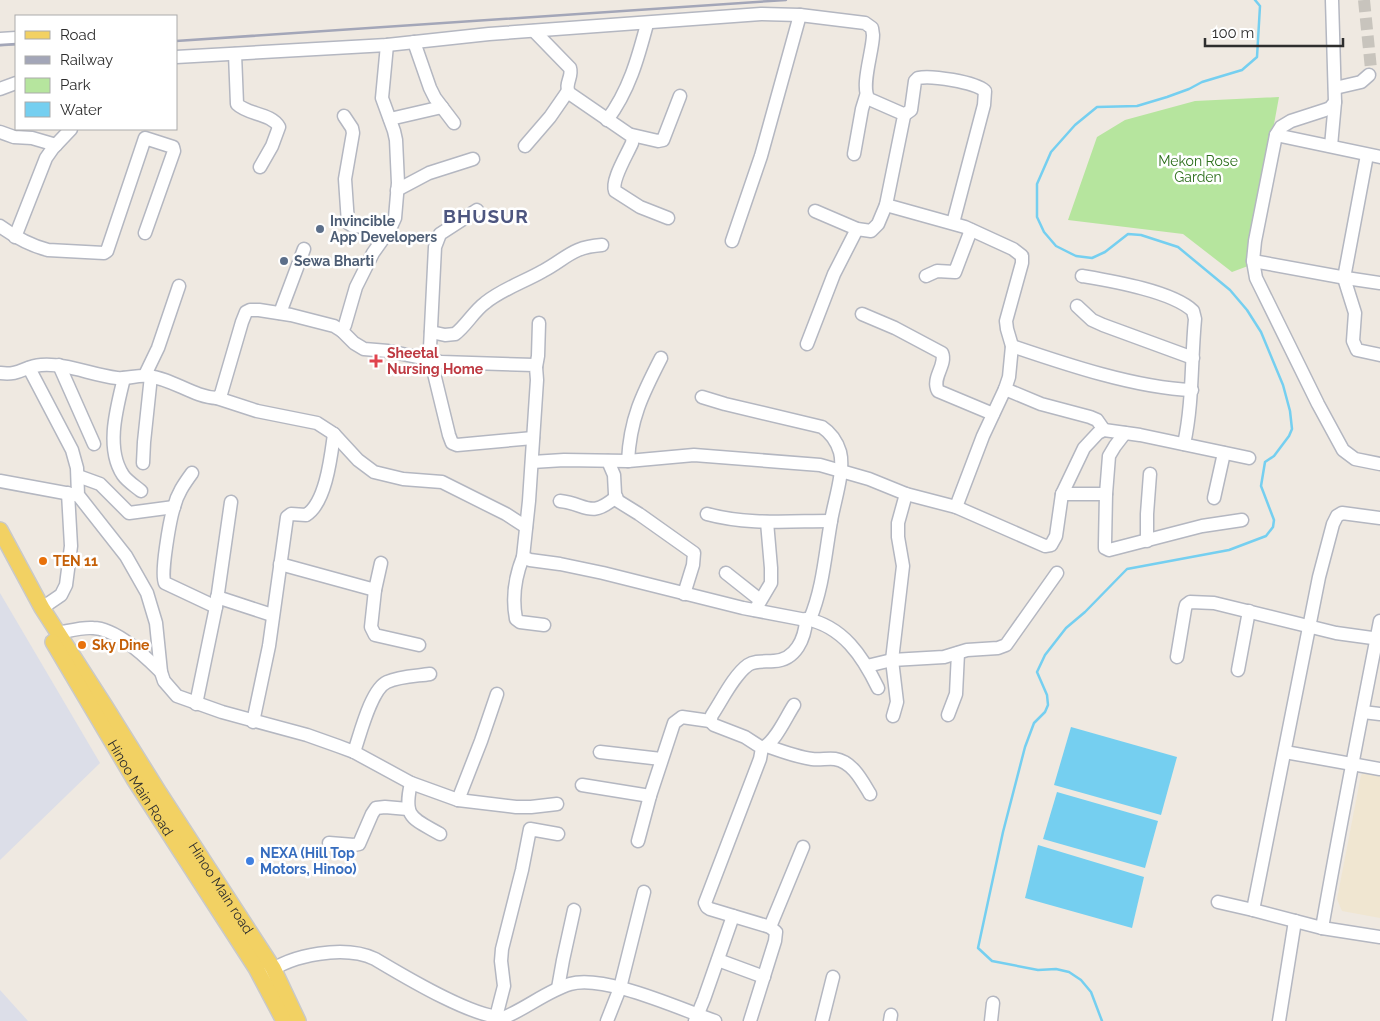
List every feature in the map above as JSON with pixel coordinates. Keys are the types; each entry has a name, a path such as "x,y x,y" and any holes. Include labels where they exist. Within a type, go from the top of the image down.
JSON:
{"main road":[{"name":"Hinoo Main road","path":"0,530 42,608 273,968 298,1021"},
{"name":"Hinoo Main Road","path":"0,551 32,610 134,779 261,977 284,1021"}],"street":[{"path":"1331,146 1335,102 1332,0"},
{"path":"178,57 387,45 534,31 762,14 860,21 865,22 872,28 873,39 866,96 854,154"},
{"path":"732,241 764,146 800,16"},
{"path":"607,120 622,97 636,65 647,24"},
{"path":"534,31 570,68 568,91 575,98 632,135 658,142 663,140 680,96"},
{"path":"0,39 15,38"},
{"path":"414,42 430,88 454,123"},
{"path":"342,331 348,318 356,287 373,253 390,229 395,218 398,160 396,140 382,98 387,45"},
{"path":"235,54 237,104 248,111 271,119 279,127 272,146 260,167"},
{"path":"1335,88 1361,82 1369,75"},
{"path":"904,115 911,110 915,81 918,78 928,77 975,85 985,91 984,105 954,223"},
{"path":"0,89 15,83"},
{"path":"525,146 547,121 568,91"},
{"path":"866,96 876,103 904,115"},
{"path":"1335,102 1330,108 1286,124 1276,135 1255,240 1254,261 1256,278 1318,404 1344,450 1355,459 1380,464"},
{"path":"390,119 442,107"},
{"path":"815,211 857,229 872,231 878,224 886,205 904,115"},
{"path":"344,116 353,133 345,179 348,223 353,226 390,229"},
{"path":"15,237 46,158 70,130"},
{"path":"0,132 14,137 32,138 56,145"},
{"path":"0,226 15,237 48,250 99,254 107,251 146,133 170,144 174,151 145,233"},
{"path":"632,135 632,143 615,180 615,191 628,201 668,218"},
{"path":"1276,135 1374,156 1344,278 1356,313 1353,341 1357,350 1380,355"},
{"path":"397,190 429,173 473,159"},
{"path":"886,205 954,223 1013,249 1022,256 1022,263 1006,321 1006,329 1012,346 1011,363 1005,389 973,459 956,507"},
{"path":"477,210 440,234 436,241 430,348 449,435 454,444 462,445 533,438"},
{"path":"807,344 834,274 857,229"},
{"path":"926,276 936,271 956,272 971,230"},
{"path":"431,332 445,335 455,334 480,307 495,296 543,272 574,251 602,245"},
{"path":"280,313 304,249"},
{"path":"1254,261 1344,278 1380,282"},
{"path":"1082,276 1160,294 1190,308 1194,314 1192,390 1184,444"},
{"path":"143,464 148,376 179,286"},
{"path":"1077,306 1092,320 1103,325 1192,358"},
{"path":"217,398 221,394 246,312 254,309 329,324 342,331 359,347 432,360 465,363 528,364 536,367"},
{"path":"862,314 895,328 942,353 943,359 936,382 938,390 994,414"},
{"path":"539,322 532,462 523,557 516,580 514,600 516,619 520,622 544,625"},
{"path":"1012,346 1116,377 1169,389 1192,390"},
{"path":"628,461 631,430 636,411 661,358"},
{"path":"0,373 14,374 39,365 59,365 116,378 148,376 178,384 208,397 217,398 257,411 317,424 334,434 358,460 374,472 403,479 442,482 490,505 526,527"},
{"path":"59,365 94,444"},
{"path":"29,368 72,450 78,476 73,494 71,546 66,585 61,595 42,608"},
{"path":"124,378 115,415 114,438 116,455 122,473 141,491"},
{"path":"1005,389 1041,404 1094,418 1104,430"},
{"path":"702,397 822,427 832,434 840,451 840,471 820,591 808,619 802,642 794,652 783,660 755,662 745,668 710,721"},
{"path":"532,462 564,460 628,461 679,456 721,456 820,466 882,483 906,494 956,507 1032,541 1049,546 1056,536 1062,494 1084,448 1098,433 1104,430 1125,432 1249,458"},
{"path":"1125,432 1109,456 1106,494 1105,544 1107,550 1111,551 1202,526 1242,520"},
{"path":"254,722 269,646 287,517 291,514 306,515 316,506 328,471 334,434"},
{"path":"1214,498 1224,453"},
{"path":"608,461 614,479 616,498 694,554 693,565 684,594"},
{"path":"192,473 182,487 174,506 163,568 163,580 165,583 216,602 272,615"},
{"path":"1147,540 1150,474"},
{"path":"78,476 100,484 129,513 174,506"},
{"path":"0,480 73,494 126,556 147,593 156,623 161,672 168,686 177,696 196,704 307,736 354,752 411,783 458,800 516,807 557,804"},
{"path":"893,716 897,702 892,660 903,566 898,537 898,523 906,494"},
{"path":"1062,494 1106,494"},
{"path":"560,501 590,509 601,508 616,498"},
{"path":"196,704 216,602 231,502"},
{"path":"1253,910 1319,577 1334,519 1342,513 1380,518"},
{"path":"707,514 738,521 831,521"},
{"path":"758,605 769,587 771,577 767,522"},
{"path":"523,557 530,560 603,573 684,594 758,605 808,619 834,630 852,645 868,666 878,688"},
{"path":"381,563 375,590 371,627 375,635 419,645"},
{"path":"280,564 375,590"},
{"path":"726,573 758,605"},
{"path":"868,666 892,660 932,658 967,650 1006,646 1057,574"},
{"path":"1176,657 1185,609 1188,603 1214,603 1310,625 1336,633 1378,639"},
{"path":"1238,670 1249,611"},
{"path":"1322,928 1342,813 1378,639 1380,621"},
{"path":"58,633 94,628 106,630 133,647 161,672"},
{"path":"948,714 956,694 958,653"},
{"path":"354,752 370,706 381,687 386,682 397,679 430,674"},
{"path":"458,800 497,694"},
{"path":"750,1021 776,936 774,930 770,927 710,909 705,903 764,747 772,741 794,705"},
{"path":"1363,712 1380,714"},
{"path":"638,842 661,759 672,728 678,718 710,721 714,725 746,737 764,747 804,758 844,762 860,777 870,794"},
{"path":"600,752 661,759"},
{"path":"1285,752 1352,765 1380,768"},
{"path":"411,783 408,809 414,819 440,834"},
{"path":"582,785 650,796"},
{"path":"329,843 359,844 376,808 408,809"},
{"path":"502,1019 504,986 501,962 502,949 522,870 530,829 558,834"},
{"path":"770,927 803,848"},
{"path":"607,1021 620,988 644,892"},
{"path":"1218,902 1322,928 1380,937"},
{"path":"558,988 574,910"},
{"path":"696,1018 733,916"},
{"path":"1279,1021 1295,921"},
{"path":"261,977 273,968 288,961 344,952 360,954 375,960 439,995 502,1019 558,988 579,982 620,988 696,1018 715,1021"},
{"path":"718,960 764,977"},
{"path":"822,1021 833,977"},
{"path":"991,1021 993,1004"}],"shaded area":[{"path":"0,593 100,763 0,860"},
{"path":"1371,769 1380,771 1380,918 1342,911 1337,899 1361,775"},
{"path":"0,990 28,1021 0,1021"}],"green space":[{"name":"Mekon Rose Garden","path":"1279,97 1248,266 1232,272 1183,234 1068,220 1097,137 1125,120 1195,101"}],"water":[{"path":"1071,727 1177,757 1161,815 1054,785"},
{"path":"1057,792 1158,821 1145,868 1043,839"},
{"path":"1038,845 1144,877 1132,928 1025,898"}],"waterway":[{"path":"1102,1021 1091,992 1081,980 1069,972 1056,969 1038,970 992,961 978,948 1003,832 1025,747 1034,723 1045,712 1048,705 1047,695 1037,672 1045,655 1066,628 1085,612 1127,569 1229,550 1266,536 1273,527 1274,520 1261,486 1265,462 1274,456 1292,429 1290,411 1283,385 1261,332 1247,310 1230,290 1178,247 1141,235 1128,234 1105,252 1092,258 1076,256 1056,246 1044,232 1037,217 1037,184 1051,152 1075,125 1097,107 1137,106 1189,89 1202,82 1242,70 1257,57 1260,6 1255,0"}],"tunnel":[{"path":"1364,0 1371,69 1369,75"}],"railway":[{"path":"178,41 786,0"},
{"path":"0,45 15,44"}],"place":[{"name":"Invincible App Developers","path":"320,229"},
{"name":"Sewa Bharti","path":"284,261"},
{"name":"Sheetal Nursing Home","path":"376,361"},
{"name":"TEN 11","path":"43,561"},
{"name":"Sky Dine","path":"82,645"},
{"name":"NEXA (Hill Top Motors, Hinoo)","path":"250,861"}],"district":[{"name":"BHUSUR","path":"486,216"}]}
